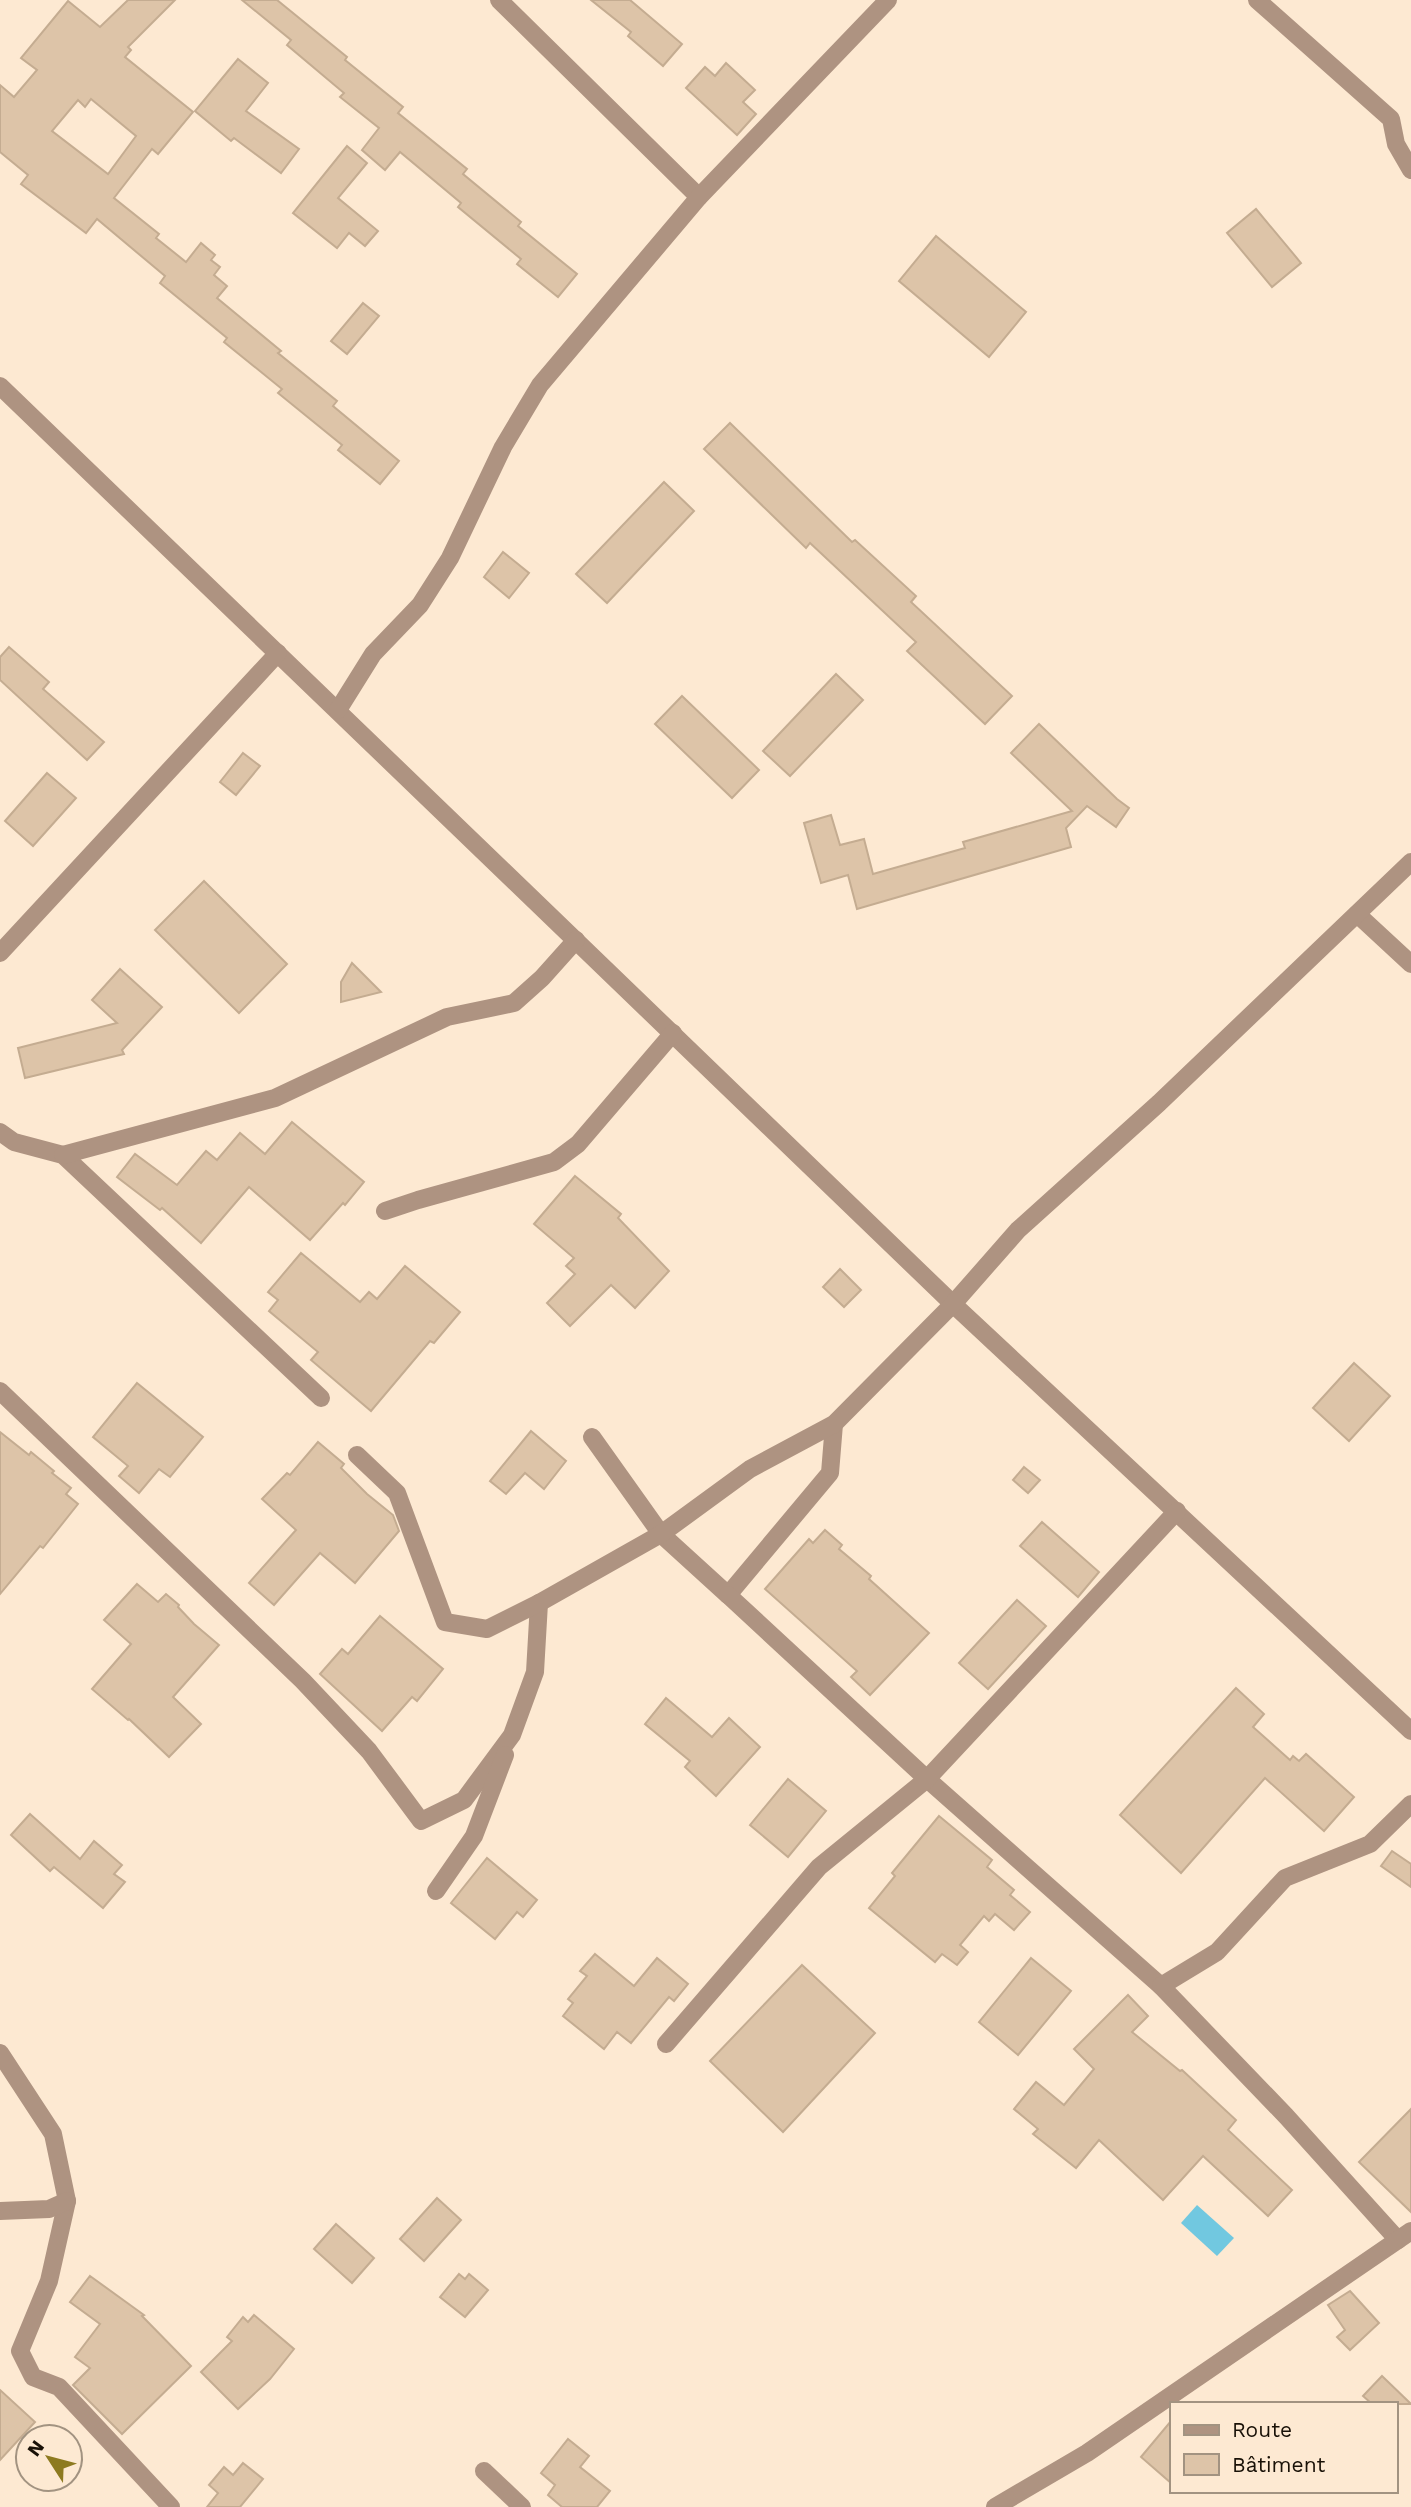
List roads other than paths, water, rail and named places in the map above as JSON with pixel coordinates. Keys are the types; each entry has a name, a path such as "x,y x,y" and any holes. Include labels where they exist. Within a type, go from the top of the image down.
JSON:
{"street":[{"path":"499,0 699,197"},
{"path":"338,710 373,654 420,605 444,567 503,447 540,385 699,197 888,0"},
{"path":"1257,0 1391,119 1396,144 1411,170"},
{"path":"0,386 954,1304 1411,1731"},
{"path":"0,953 278,653"},
{"path":"357,1454 397,1493 445,1622 487,1629 539,1603 661,1534 750,1469 834,1424 954,1304 1018,1230 1159,1103 1411,862"},
{"path":"1357,914 1411,964"},
{"path":"63,1155 275,1098 447,1017 513,1003 542,978 576,940"},
{"path":"385,1211 554,1162 578,1144 673,1033"},
{"path":"0,1132 14,1142 63,1155 321,1398"},
{"path":"0,1391 303,1681 369,1751 421,1821 464,1800 512,1735"},
{"path":"728,1595 830,1473 834,1424"},
{"path":"592,1437 661,1534 927,1779 1161,1986 1404,2235 1087,2453 995,2507"},
{"path":"666,2044 819,1867 927,1779 1177,1511"},
{"path":"436,1891 474,1836 535,1672 539,1603"},
{"path":"1161,1986 1217,1952 1285,1878 1370,1844 1411,1804"},
{"path":"0,2053 53,2134 67,2200 48,2281 20,2351 33,2377 58,2387 170,2507"},
{"path":"0,2211 49,2208 67,2200"},
{"path":"484,2471 522,2507"}],"water":[{"path":"1197,2205 1234,2238 1217,2256 1181,2223"}]}
